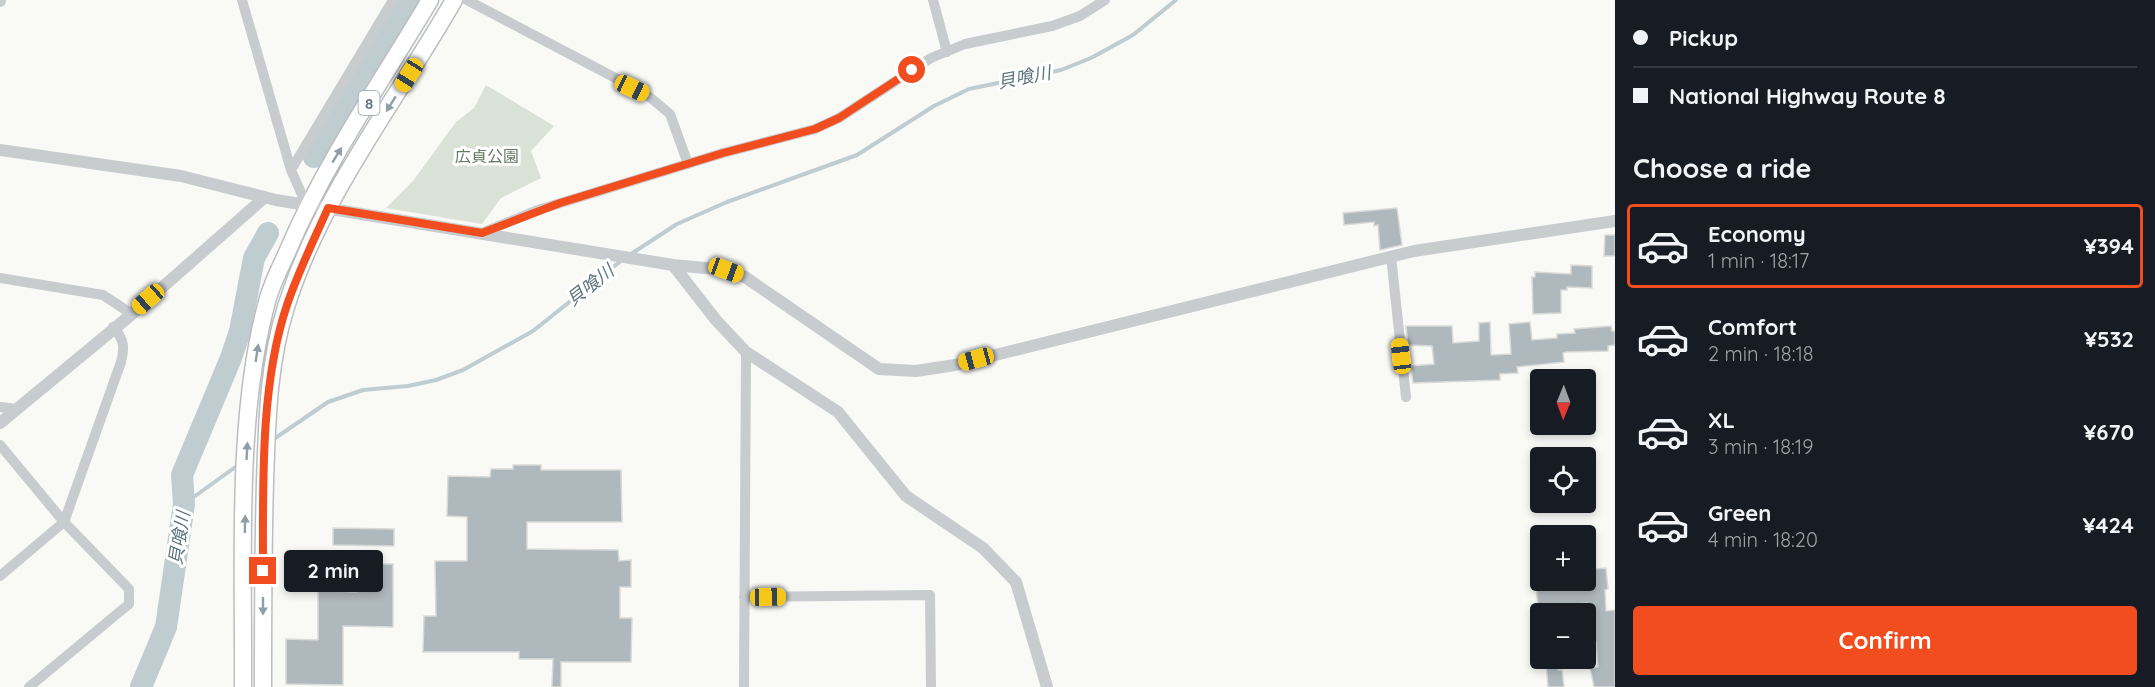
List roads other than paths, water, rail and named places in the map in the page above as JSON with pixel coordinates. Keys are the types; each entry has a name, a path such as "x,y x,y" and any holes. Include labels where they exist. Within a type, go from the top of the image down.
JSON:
{"highway":[{"name":"8","path":"243,687 245,490 250,411 256,351 268,297 307,206 430,0"},
{"name":"8","path":"263,687 267,405 275,353 286,306 328,208 454,0"}],"street":[{"path":"242,0 291,170 307,206"},
{"path":"291,170 393,0"},
{"path":"467,0 646,94 670,114 688,164"},
{"path":"933,0 947,52"},
{"path":"482,233 538,210 688,164 815,129 839,118 931,58 965,44 1052,26 1080,16 1105,0"},
{"path":"0,150 181,176 307,206 671,264 726,270 745,277 879,369 916,371 955,365 1391,256 1615,221"},
{"path":"0,423 113,327 132,314 265,197"},
{"path":"1391,256 1406,397"},
{"path":"671,264 716,320 746,352 838,412 906,496 983,548 1016,582 1047,687"},
{"path":"0,278 103,295 132,314"},
{"path":"0,576 64,522 122,362 124,349 121,336 113,327"},
{"path":"744,687 746,352"},
{"path":"0,407 16,409"},
{"path":"0,445 64,522 129,589 129,604 29,687"},
{"path":"744,597 930,595 931,687"}],"waterway":[{"path":"314,157 408,0"},
{"name":"貝喰川","path":"631,254 677,224 727,202 857,155 934,106 969,89 1061,70 1091,58 1133,35 1176,0"},
{"path":"141,687 166,627 184,504 182,475 231,358 240,331 254,258 268,233"},
{"name":"貝喰川","path":"271,441 328,402 363,390 408,386 436,380 463,370 533,331 622,260"},
{"name":"貝喰川","path":"184,504 241,463"}],"park label":[{"name":"広貞公園","path":"487,156"}]}
